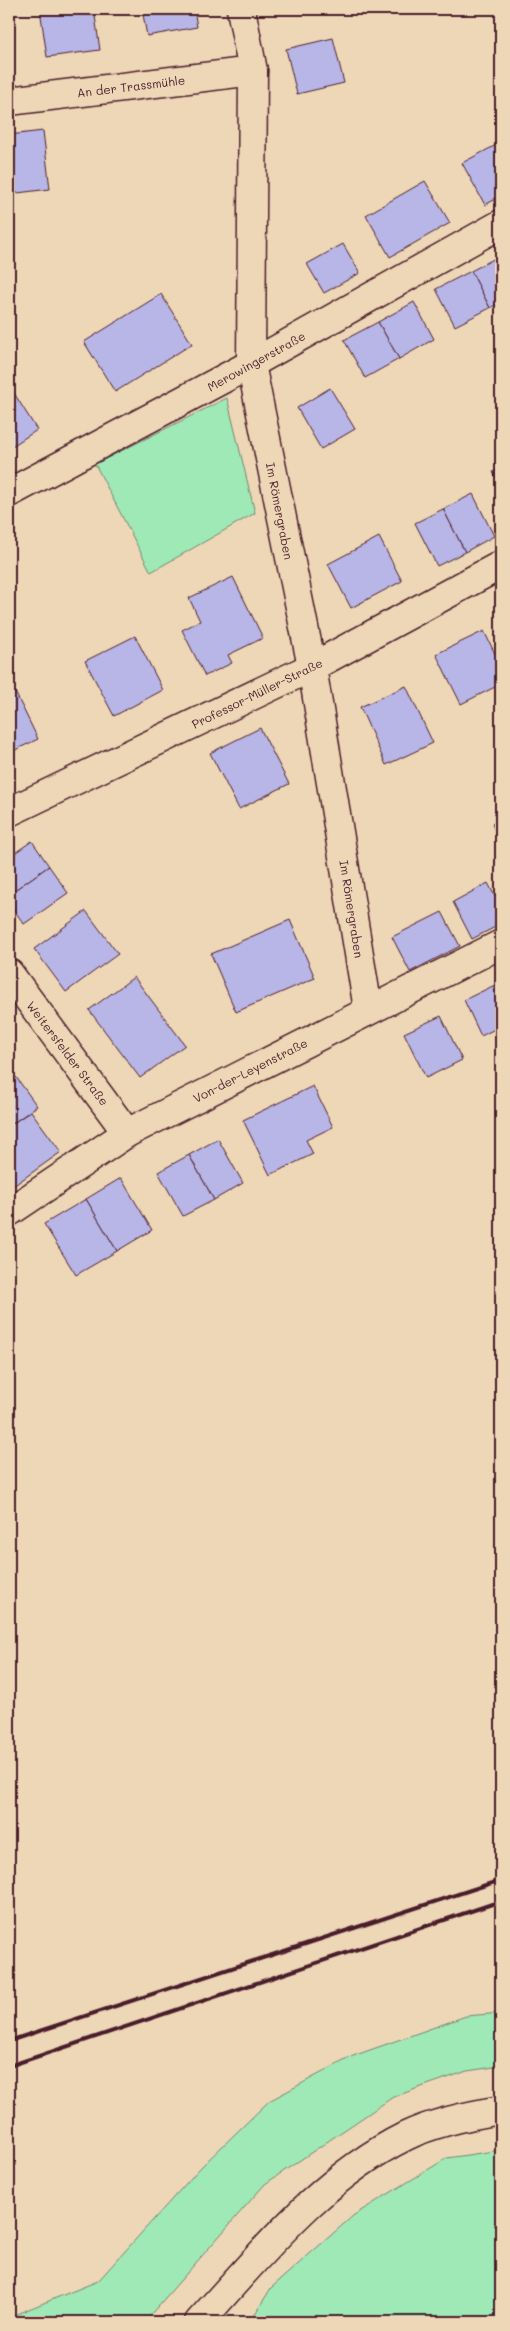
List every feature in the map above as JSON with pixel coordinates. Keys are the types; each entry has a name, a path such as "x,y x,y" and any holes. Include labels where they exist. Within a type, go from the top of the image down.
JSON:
{"street":[{"name":"Im Römergraben","path":"241,9 253,72 251,364 312,667 368,1009"},
{"name":"An der Trassmühle","path":"9,101 253,72"},
{"name":"Merowingerstraße","path":"9,493 251,364 501,224"},
{"name":"Professor-Müller-Straße","path":"9,812 312,667 501,565"},
{"name":"Von-der-Leyenstraße","path":"9,1212 127,1133 368,1009 501,944"},
{"name":"Weitersfelder Straße","path":"9,973 127,1133"},
{"path":"199,2322 306,2207 338,2178 372,2155 408,2135 441,2123 501,2110"}],"green space":[{"path":"227,398 255,513 151,572 95,464"},
{"path":"501,2013 501,2066 467,2071 393,2097 265,2184 144,2322 9,2322 9,2317 98,2281 201,2167 269,2101 353,2056 466,2016"},
{"path":"501,2150 501,2322 250,2322 271,2288 354,2215 447,2158"}],"building":[{"path":"40,9 94,9 100,50 47,57"},
{"path":"142,9 194,9 197,27 147,36"},
{"path":"333,38 344,83 297,94 286,49"},
{"path":"43,131 50,189 9,194 9,135"},
{"path":"498,144 501,150 501,196 485,205 462,163"},
{"path":"425,181 450,223 390,257 366,215"},
{"path":"343,244 360,273 324,293 307,264"},
{"path":"501,255 501,302 490,308 471,271"},
{"path":"471,271 490,308 455,326 436,289"},
{"path":"161,294 192,344 115,392 84,342"},
{"path":"414,302 434,339 399,359 378,322"},
{"path":"378,322 399,359 365,378 344,340"},
{"path":"9,385 37,430 9,448"},
{"path":"330,388 355,429 321,449 297,408"},
{"path":"501,468 501,488 493,472"},
{"path":"473,494 494,536 465,552 443,509"},
{"path":"443,509 465,552 437,566 415,523"},
{"path":"379,537 402,581 351,608 328,564"},
{"path":"233,577 263,638 228,655 232,663 205,676 182,630 200,621 189,598"},
{"path":"484,631 501,666 501,684 461,704 436,654"},
{"path":"135,636 163,690 114,716 85,661"},
{"path":"406,686 433,743 386,765 360,707"},
{"path":"15,692 38,739 9,753 9,695"},
{"path":"260,728 289,784 239,809 210,753"},
{"path":"501,819 501,844 492,824"},
{"path":"32,841 49,866 9,894 9,857"},
{"path":"49,866 68,893 24,924 9,903 9,894"},
{"path":"488,883 501,908 501,924 472,939 453,902"},
{"path":"86,911 118,954 66,992 34,949"},
{"path":"442,912 460,946 410,972 392,937"},
{"path":"290,920 315,978 236,1012 211,954"},
{"path":"134,977 185,1045 140,1078 89,1010"},
{"path":"501,982 501,1026 481,1036 464,1000"},
{"path":"441,1016 462,1060 426,1078 404,1033"},
{"path":"16,1077 37,1106 9,1126 9,1082"},
{"path":"313,1086 333,1127 306,1140 313,1154 270,1175 243,1120"},
{"path":"31,1111 61,1152 9,1189 9,1126"},
{"path":"218,1139 243,1183 214,1200 189,1155"},
{"path":"189,1155 214,1200 183,1216 158,1172"},
{"path":"121,1178 152,1230 117,1251 86,1199"},
{"path":"86,1199 117,1251 76,1275 44,1224"}],"railway":[{"path":"9,2041 501,1880"},
{"path":"9,2066 501,1901"}]}
